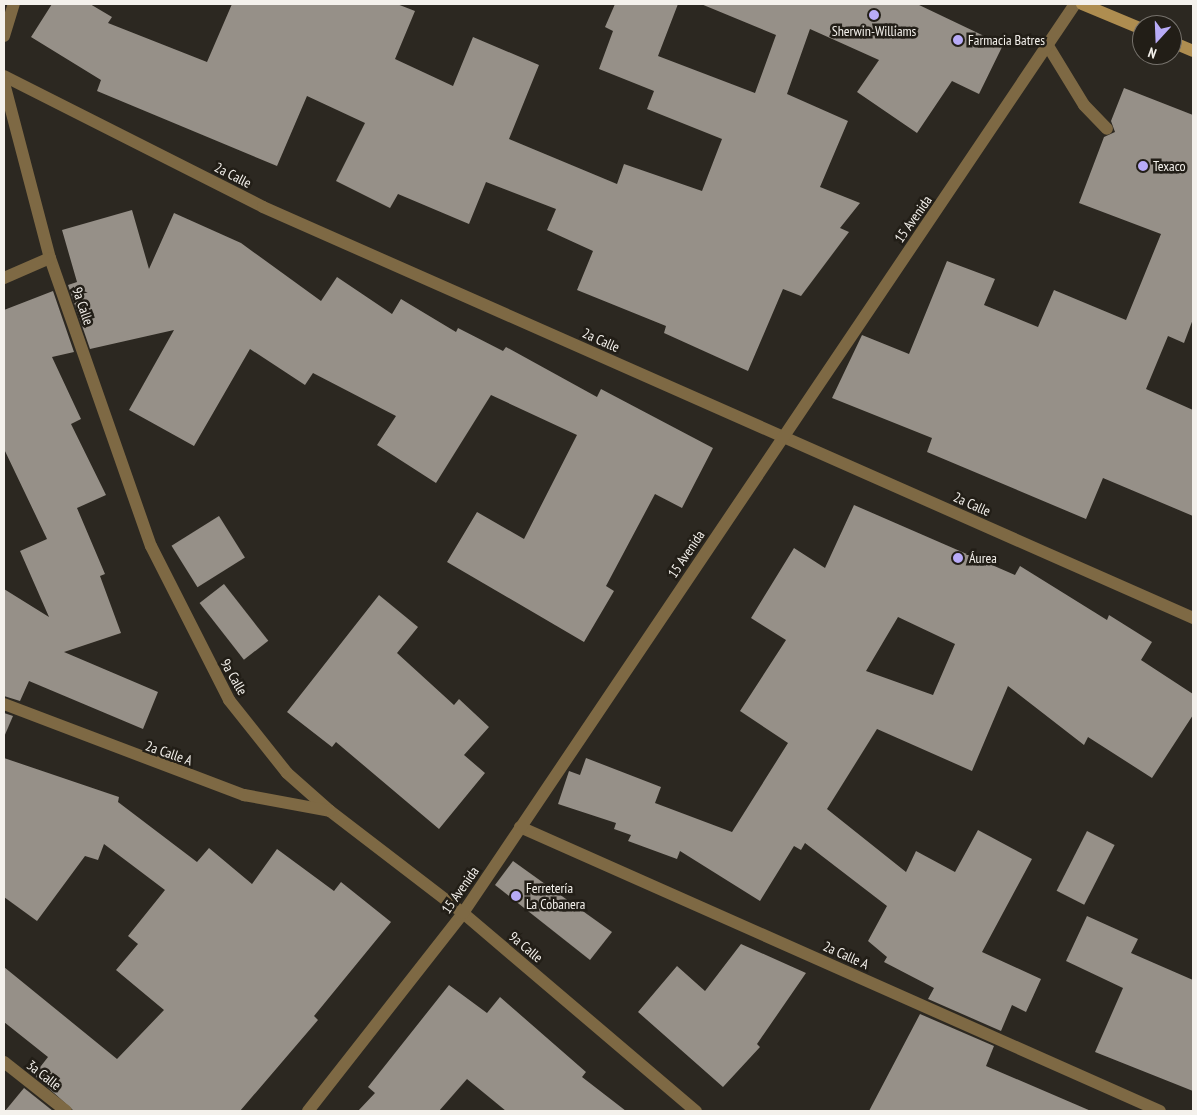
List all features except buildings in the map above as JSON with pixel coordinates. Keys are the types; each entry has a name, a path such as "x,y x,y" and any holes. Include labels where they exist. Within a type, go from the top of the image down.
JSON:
{"main road":[{"path":"1082,4 1132,25"}],"street":[{"path":"4,36 14,4"},
{"name":"15 Avenida","path":"308,1111 463,913 780,436 1075,4"},
{"path":"1048,46 1084,105 1107,129"},
{"name":"2a Calle","path":"4,76 264,207 1193,618"},
{"name":"9a Calle","path":"4,83 50,258 151,546 188,625 229,700 259,741 330,811 463,913 696,1111"},
{"path":"4,278 50,258"},
{"name":"2a Calle A","path":"4,704 244,795 330,811"},
{"name":"2a Calle A","path":"520,827 1160,1111"},
{"name":"3a Calle","path":"4,1062 66,1111"}],"place":[{"name":"Sherwin-Williams","path":"874,15"},
{"name":"Farmacia Batres","path":"958,40"},
{"name":"Texaco","path":"1143,166"},
{"name":"Áurea","path":"958,558"},
{"name":"Ferretería La Cobanera","path":"516,896"}]}
